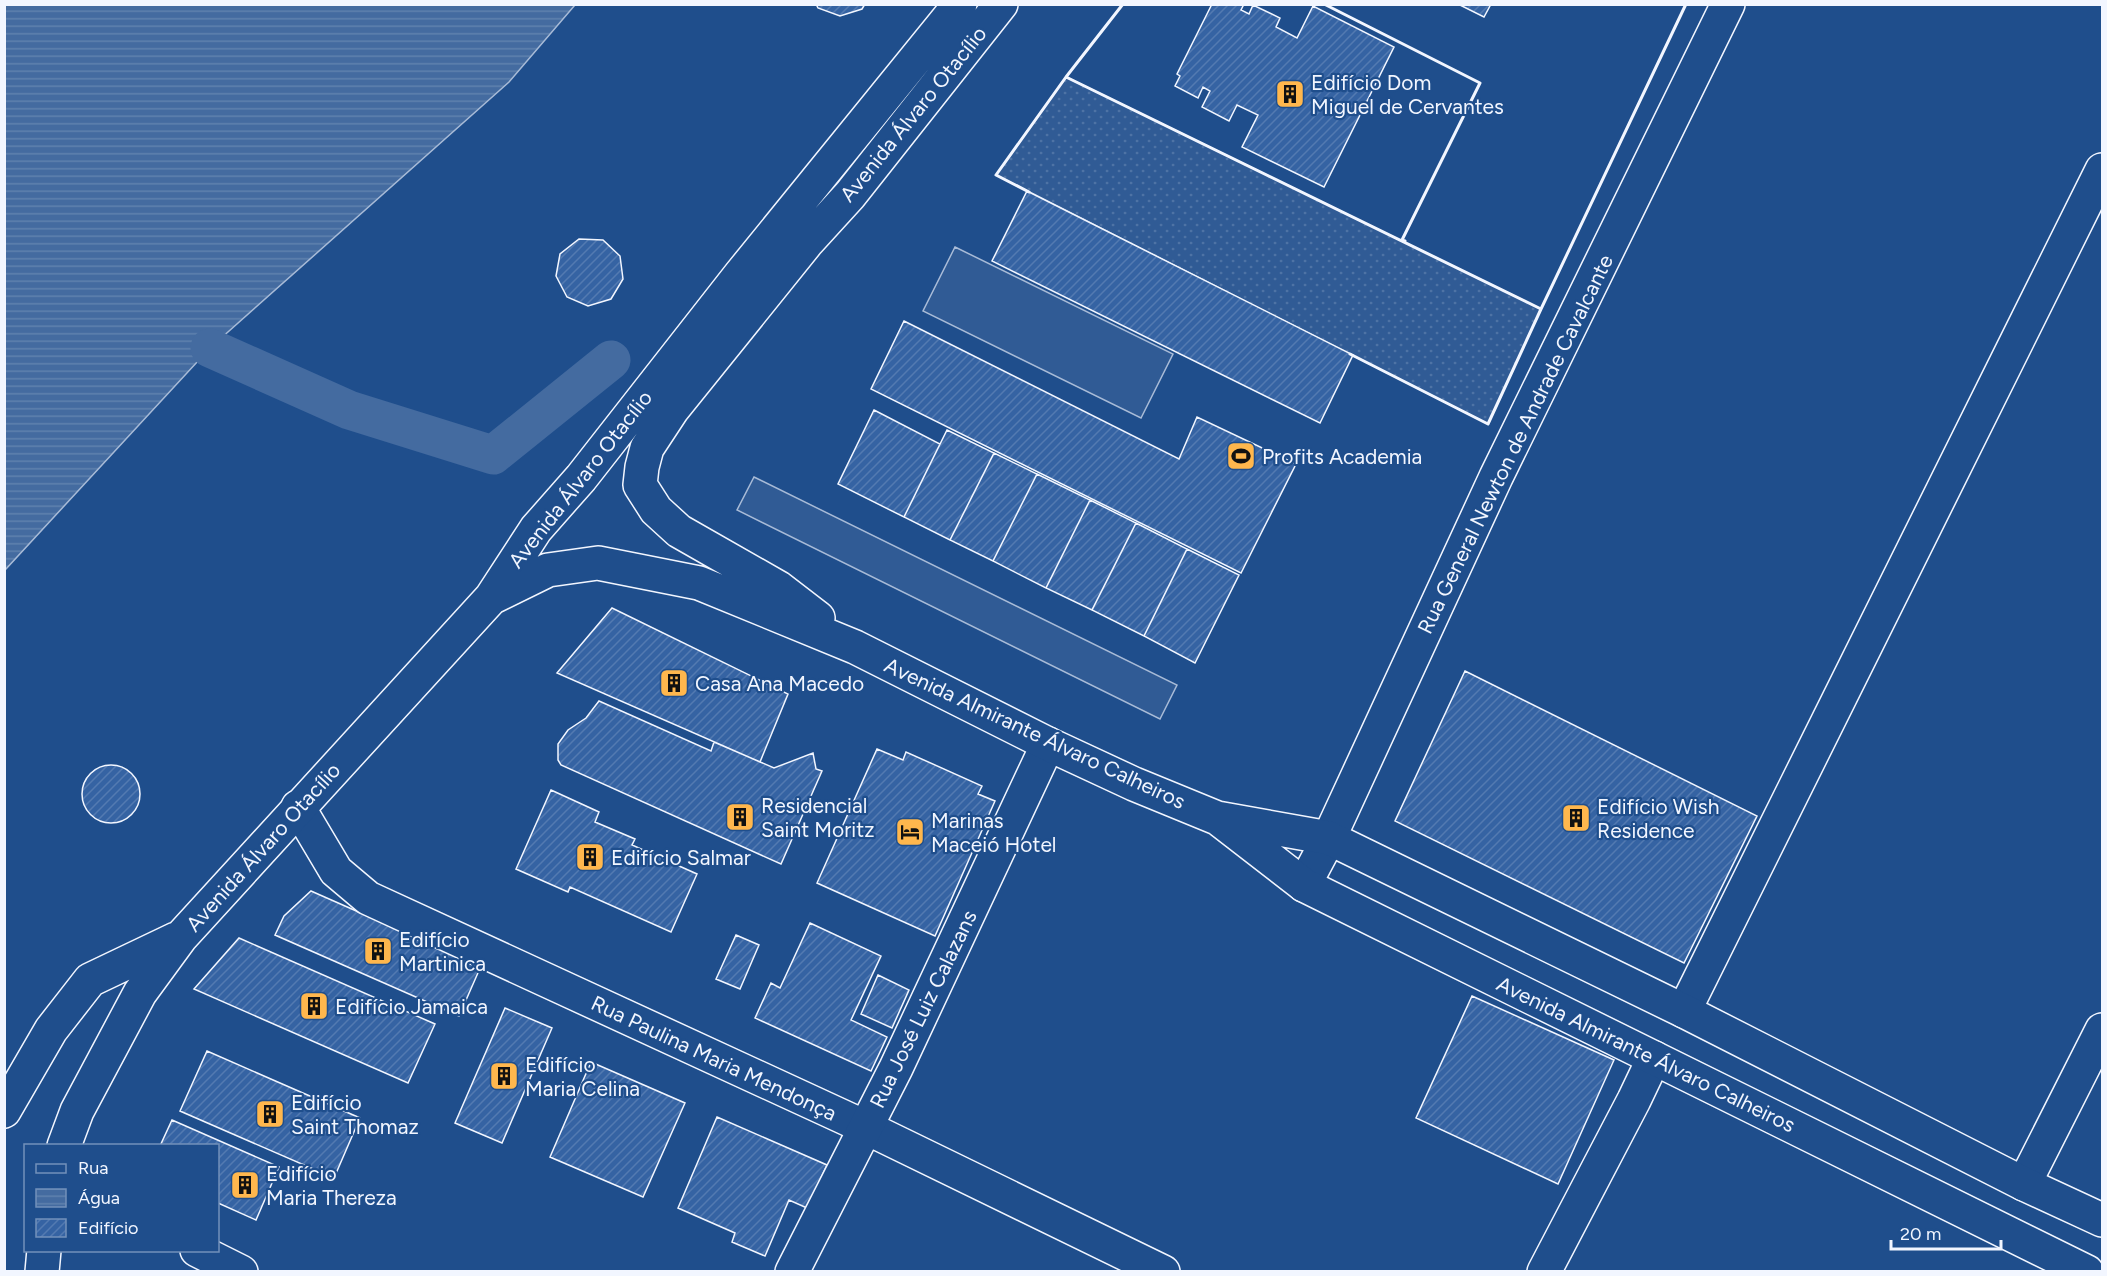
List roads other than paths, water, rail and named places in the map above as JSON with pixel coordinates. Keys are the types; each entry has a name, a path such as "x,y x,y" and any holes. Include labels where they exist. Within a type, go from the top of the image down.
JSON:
{"main road":[{"name":"Avenida Álvaro Otacílio","path":"65,1144 77,1111 140,993 181,937 490,598 536,529 581,478 740,275 960,4"},
{"name":"Avenida Álvaro Otacílio","path":"640,485 647,448 672,410 808,241 850,195 1001,4"},
{"name":"Rua General Newton de Andrade Cavalcante","path":"1304,885 1329,838 1496,477 1728,4"},
{"path":"1684,1011 2103,170"},
{"name":"Avenida Almirante Álvaro Calheiros","path":"640,485 656,510 679,531 779,588 855,647"},
{"name":"Avenida Almirante Álvaro Calheiros","path":"490,598 548,570 598,563 699,583 855,647 1048,744 1134,784 1217,818 1329,838 1684,1011 2024,1184 2103,1220"},
{"name":"Rua José Luiz Calazans","path":"792,1272 896,1068 1048,744"},
{"name":"Rua Paulina Maria Mendonça","path":"298,807 336,871 368,898 865,1128 1163,1272"},
{"name":"Avenida Almirante Álvaro Calheiros","path":"1217,818 1304,885 2087,1272"},
{"name":"Avenida Álvaro Otacílio","path":"4,1111 51,1030 90,980 181,937"},
{"path":"2024,1184 2103,1030"},
{"path":"1544,1272 1654,1058"},
{"path":"42,1272 44,1252"},
{"path":"199,1252 241,1272"}],"water":[{"path":"5,4 575,5 509,82 210,348 5,570"}],"waterway":[{"path":"210,348 349,410 493,455 611,360"}],"place":[{"name":"Edifício Dom Miguel de Cervantes","path":"1290,94"},
{"name":"Profits Academia","path":"1241,456"},
{"name":"Casa Ana Macedo","path":"674,683"},
{"name":"Residencial Saint Moritz","path":"740,817"},
{"name":"Edifício Wish Residence","path":"1576,818"},
{"name":"Marinas Maceió Hotel","path":"910,832"},
{"name":"Edifício Salmar","path":"590,857"},
{"name":"Edifício Martinica","path":"378,951"},
{"name":"Edifício Jamaica","path":"314,1006"},
{"name":"Edifício Maria Celina","path":"504,1076"},
{"name":"Edifício Saint Thomaz","path":"270,1114"},
{"name":"Edifício Maria Thereza","path":"245,1185"}]}
